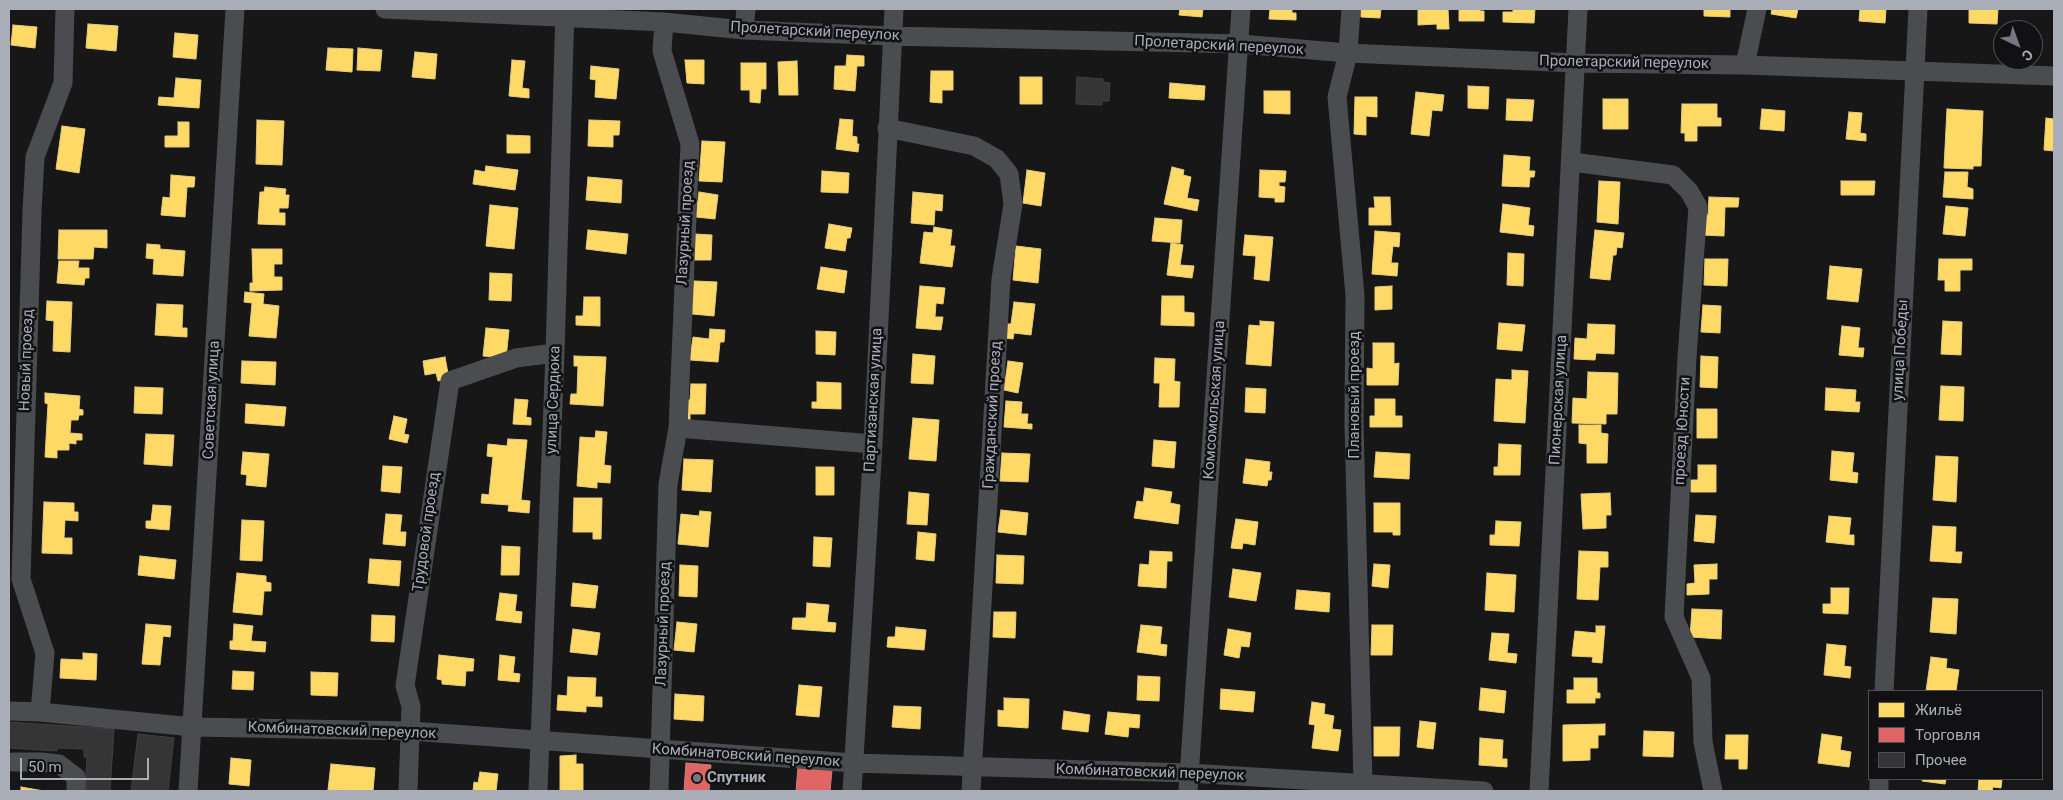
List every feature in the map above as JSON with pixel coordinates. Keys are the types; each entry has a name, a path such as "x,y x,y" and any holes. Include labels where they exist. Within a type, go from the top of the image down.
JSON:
{"street":[{"name":"Новый проезд","path":"40,712 45,653 21,579 32,210 36,157 63,83 64,9"},
{"name":"Советская улица","path":"188,791 234,9"},
{"name":"Пролетарский переулок","path":"385,9 565,13 744,30 891,36 1240,44 1348,53 1576,63 1745,66 2054,76"},
{"path":"744,30 746,9"},
{"name":"Партизанская улица","path":"852,791 873,444 891,36 894,9"},
{"name":"Комсомольская улица","path":"1188,782 1241,9"},
{"name":"Плановый проезд","path":"1351,9 1348,53 1337,97 1355,296 1354,423 1362,784"},
{"name":"Пионерская улица","path":"1539,791 1572,162 1578,9"},
{"path":"1745,66 1757,9"},
{"name":"улица Победы","path":"1884,690 1918,9"},
{"name":"улица Сердюка","path":"538,791 555,353 565,13"},
{"name":"Лазурный проезд","path":"659,791 668,484 678,428 690,144 662,51 664,22"},
{"name":"Гражданский проезд","path":"887,128 974,146 996,159 1009,174 1013,204 1000,279 971,791"},
{"name":"проезд Юности","path":"1572,162 1673,176 1689,191 1698,207 1687,357 1674,617 1701,678 1703,742 1713,791"},
{"name":"Трудовой проезд","path":"408,791 412,706 405,686 450,380 516,358 555,353"},
{"path":"678,428 873,444"},
{"name":"Комбинатовский переулок","path":"9,711 40,712 193,727 411,732 854,763 972,766 1188,782 1312,786 1362,784 1484,791"},
{"path":"14,762 59,764 76,777 76,791"}],"building: Жильё":[{"path":"1180,9 1203,9 1202,17 1179,15"},
{"path":"1270,9 1292,9 1292,13 1296,13 1296,20 1269,19"},
{"path":"1361,9 1381,9 1380,18 1361,17"},
{"path":"1418,9 1448,9 1449,29 1437,29 1437,24 1418,25"},
{"path":"1459,9 1480,9 1480,11 1484,11 1484,21 1459,21"},
{"path":"1513,9 1535,9 1534,23 1503,22 1503,12 1513,12"},
{"path":"1704,9 1730,9 1730,17 1704,16"},
{"path":"1772,9 1798,9 1796,18 1771,14"},
{"path":"1860,9 1886,9 1885,23 1859,21"},
{"path":"1969,9 1998,9 1997,20 1993,20 1993,24 1969,23"},
{"path":"88,24 118,26 116,51 86,48"},
{"path":"13,25 37,27 35,48 11,45"},
{"path":"175,33 198,35 196,59 173,57"},
{"path":"328,48 353,49 352,72 326,70"},
{"path":"358,48 382,50 380,71 357,70"},
{"path":"415,52 437,54 435,79 412,77"},
{"path":"847,55 864,56 864,66 857,66 855,91 834,89 835,66 846,66"},
{"path":"512,60 525,61 522,88 529,89 529,98 509,96"},
{"path":"685,60 704,60 704,84 687,83"},
{"path":"797,61 798,95 779,95 778,62"},
{"path":"741,63 766,63 766,89 761,89 760,103 750,102 750,90 741,90"},
{"path":"591,66 619,69 616,99 595,97 596,80 590,79"},
{"path":"931,71 953,71 953,90 942,90 942,103 930,102"},
{"path":"1020,77 1042,77 1042,104 1020,104"},
{"path":"176,78 201,80 199,108 158,105 159,97 174,98"},
{"path":"1170,83 1205,86 1204,100 1169,98"},
{"path":"1468,86 1489,87 1488,109 1468,108"},
{"path":"1264,91 1290,91 1290,114 1264,113"},
{"path":"1416,92 1444,95 1442,111 1432,110 1429,136 1411,134"},
{"path":"1355,97 1377,97 1377,117 1366,116 1366,135 1354,134"},
{"path":"1507,99 1534,100 1532,121 1506,120"},
{"path":"1603,99 1628,99 1628,129 1603,129"},
{"path":"1682,104 1717,104 1717,118 1721,118 1721,126 1697,126 1697,141 1685,141 1685,133 1681,133"},
{"path":"1762,109 1785,111 1784,131 1760,129"},
{"path":"1947,109 1983,111 1981,166 1973,166 1973,169 1944,168"},
{"path":"1849,112 1862,113 1860,133 1866,134 1866,141 1846,139"},
{"path":"2046,118 2054,119 2054,151 2044,150"},
{"path":"840,119 853,120 852,136 857,137 857,144 859,144 858,152 836,149"},
{"path":"257,120 284,121 282,165 256,164"},
{"path":"589,120 620,121 619,135 613,135 613,147 588,146"},
{"path":"178,122 189,122 189,147 165,147 165,136 178,136"},
{"path":"62,126 85,129 79,173 56,169"},
{"path":"507,135 530,136 530,153 507,153"},
{"path":"702,141 725,142 722,182 699,181"},
{"path":"1504,155 1530,157 1529,171 1535,171 1534,177 1530,177 1529,187 1502,186"},
{"path":"486,166 518,170 515,190 473,184 475,170 485,172"},
{"path":"1172,167 1184,170 1183,175 1191,177 1187,198 1199,200 1197,211 1164,204"},
{"path":"1027,170 1045,173 1041,206 1023,203"},
{"path":"1260,170 1286,171 1285,182 1279,182 1279,186 1285,187 1284,202 1275,202 1275,198 1259,197"},
{"path":"822,171 849,173 848,193 821,192"},
{"path":"1945,172 1968,172 1967,187 1973,189 1973,199 1943,197"},
{"path":"171,175 195,177 194,187 187,187 185,217 161,215 163,197 170,198"},
{"path":"588,177 622,180 621,203 586,200"},
{"path":"1599,181 1620,182 1618,224 1597,222"},
{"path":"1841,181 1875,181 1874,195 1841,195"},
{"path":"265,187 286,189 285,195 289,195 288,208 279,208 279,213 285,213 285,225 258,224 260,192 264,192"},
{"path":"699,192 718,195 715,219 696,217"},
{"path":"913,192 943,195 942,211 935,210 934,225 911,223"},
{"path":"1374,197 1390,197 1391,225 1369,225 1369,208 1375,208"},
{"path":"1709,197 1739,198 1738,207 1725,207 1724,236 1701,235 1702,215 1708,215"},
{"path":"1503,204 1530,208 1528,225 1534,226 1533,236 1500,232"},
{"path":"490,205 518,208 514,249 486,246"},
{"path":"1946,206 1968,208 1965,236 1943,234"},
{"path":"1155,218 1182,220 1180,243 1152,241"},
{"path":"829,224 852,228 850,238 847,238 845,251 825,248"},
{"path":"934,227 952,230 950,246 955,246 952,267 920,263 924,232 933,233"},
{"path":"59,230 107,230 107,248 94,247 93,259 58,259"},
{"path":"588,230 628,234 626,254 586,249"},
{"path":"1595,230 1624,233 1622,248 1617,247 1616,255 1613,255 1610,280 1590,278"},
{"path":"1375,231 1400,233 1399,247 1393,246 1391,263 1398,263 1397,276 1372,274"},
{"path":"695,234 712,235 711,260 694,260"},
{"path":"1245,235 1273,237 1269,281 1254,279 1256,256 1243,255"},
{"path":"1171,243 1183,245 1180,265 1194,266 1192,278 1167,275"},
{"path":"147,244 160,245 160,249 185,251 183,276 153,274 154,259 146,258"},
{"path":"1016,246 1041,249 1038,283 1013,280"},
{"path":"252,249 282,249 282,264 274,264 274,277 282,277 282,290 250,291 250,283 253,283"},
{"path":"1508,253 1524,254 1523,286 1507,285"},
{"path":"1705,259 1728,259 1727,286 1704,285"},
{"path":"1939,259 1972,259 1972,270 1960,270 1960,291 1945,291 1945,280 1938,280"},
{"path":"59,261 79,261 78,268 89,268 89,278 85,278 84,285 57,283"},
{"path":"1830,266 1862,269 1858,302 1827,299"},
{"path":"821,267 847,271 844,293 817,289"},
{"path":"490,273 512,274 511,301 489,300"},
{"path":"694,281 717,282 714,316 692,314"},
{"path":"920,286 945,288 943,304 936,303 935,317 943,317 941,330 916,328"},
{"path":"1392,286 1392,309 1375,310 1375,287"},
{"path":"245,292 264,294 263,304 279,306 276,338 249,336 252,303 244,302"},
{"path":"1162,296 1184,296 1184,312 1194,313 1194,326 1161,325"},
{"path":"584,297 600,297 600,326 576,325 576,316 583,316"},
{"path":"47,301 72,302 70,352 53,351 54,321 46,320"},
{"path":"1014,302 1035,304 1031,335 1014,333 1013,339 1005,338 1007,324 1011,324"},
{"path":"157,304 183,305 182,328 187,328 187,337 155,335"},
{"path":"1703,305 1721,306 1720,333 1701,332"},
{"path":"1260,321 1274,322 1271,366 1246,364 1249,325 1260,326"},
{"path":"1943,321 1962,322 1961,355 1941,354"},
{"path":"1499,323 1525,325 1522,351 1497,349"},
{"path":"1588,324 1615,325 1614,354 1596,353 1595,360 1574,359 1575,338 1587,339"},
{"path":"1842,326 1860,328 1858,348 1864,348 1863,357 1839,355"},
{"path":"486,328 509,330 506,358 483,356"},
{"path":"710,329 725,330 724,342 720,342 718,362 690,360 693,337 709,339"},
{"path":"816,331 836,332 835,355 816,354"},
{"path":"1373,343 1394,343 1394,364 1399,363 1398,385 1367,385 1367,368 1373,369"},
{"path":"913,354 935,356 933,384 911,383"},
{"path":"574,356 606,357 603,406 570,404 571,394 577,394 578,366 574,366"},
{"path":"1701,356 1718,357 1717,388 1700,387"},
{"path":"445,357 449,379 438,381 436,373 425,375 423,361"},
{"path":"1155,358 1175,359 1174,381 1180,382 1179,407 1159,407 1160,383 1154,383"},
{"path":"242,361 276,362 275,385 241,383"},
{"path":"1008,361 1023,363 1018,393 1004,390"},
{"path":"1512,370 1528,371 1525,423 1494,421 1496,379 1512,380"},
{"path":"1588,372 1618,373 1617,414 1606,414 1606,424 1572,423 1573,398 1587,399"},
{"path":"817,382 841,383 841,409 812,408 812,402 817,402"},
{"path":"691,384 706,384 705,414 690,414 690,420 685,420 686,400 690,400"},
{"path":"1941,386 1964,387 1963,421 1939,420"},
{"path":"135,387 163,388 162,414 134,413"},
{"path":"1246,388 1266,389 1265,413 1245,412"},
{"path":"1826,388 1856,390 1855,402 1860,402 1859,412 1825,410"},
{"path":"45,393 80,396 79,409 83,410 83,415 79,415 78,420 71,420 70,433 82,434 82,440 76,440 76,444 69,443 69,450 57,450 57,458 45,457 48,404 45,403"},
{"path":"515,399 528,400 526,417 531,418 531,425 513,424"},
{"path":"1375,399 1395,399 1395,416 1402,416 1402,427 1370,427 1370,416 1375,416"},
{"path":"1006,401 1022,402 1021,414 1028,414 1027,424 1032,424 1032,429 1004,427"},
{"path":"246,404 286,407 284,426 245,423"},
{"path":"1697,409 1717,409 1717,438 1697,438"},
{"path":"394,416 407,419 404,434 409,435 407,443 389,439"},
{"path":"913,418 939,420 936,461 909,459"},
{"path":"1579,425 1601,425 1601,433 1608,434 1607,463 1587,463 1587,444 1579,443"},
{"path":"596,431 607,432 604,465 611,466 610,483 597,482 597,488 577,486 580,437 595,438"},
{"path":"146,434 174,435 172,466 144,464"},
{"path":"508,439 527,440 521,500 530,501 529,513 508,511 509,505 481,503 482,494 489,495 493,457 487,456 488,444 507,446"},
{"path":"1154,440 1176,442 1174,468 1152,466"},
{"path":"1499,444 1521,445 1520,475 1494,475 1494,467 1498,467"},
{"path":"1832,451 1854,453 1852,472 1858,473 1857,483 1830,480"},
{"path":"243,452 269,454 266,487 246,485 247,475 241,474"},
{"path":"1376,452 1410,454 1409,479 1374,477"},
{"path":"1002,453 1030,454 1028,482 1000,481"},
{"path":"1936,456 1958,457 1956,502 1933,500"},
{"path":"684,459 713,460 711,492 682,490"},
{"path":"1246,459 1270,462 1269,472 1272,472 1271,480 1268,480 1267,486 1243,483"},
{"path":"1698,465 1716,465 1716,492 1691,492 1691,480 1698,480"},
{"path":"383,466 402,467 400,493 381,491"},
{"path":"816,467 834,467 834,495 816,495"},
{"path":"1145,488 1172,492 1170,503 1180,505 1178,524 1134,518 1137,501 1143,502"},
{"path":"909,492 929,494 927,525 907,524"},
{"path":"1610,493 1611,515 1606,515 1606,528 1583,529 1581,494"},
{"path":"574,498 602,498 601,539 593,539 593,532 573,532"},
{"path":"44,502 74,503 74,512 78,512 78,521 65,520 64,538 72,538 72,554 42,553"},
{"path":"1374,503 1400,503 1400,535 1393,535 1393,532 1374,532"},
{"path":"153,505 171,506 169,530 146,528 146,521 151,521"},
{"path":"1001,510 1028,513 1026,535 998,532"},
{"path":"700,511 711,512 708,547 678,544 681,514 699,516"},
{"path":"386,514 402,515 400,532 406,532 405,546 383,544"},
{"path":"1696,515 1716,516 1714,543 1694,541"},
{"path":"1829,516 1851,518 1849,535 1854,535 1854,545 1826,542"},
{"path":"1236,519 1258,522 1255,545 1243,543 1242,549 1231,548"},
{"path":"242,520 264,521 262,561 240,560"},
{"path":"1496,521 1521,522 1519,546 1490,545 1490,535 1495,535"},
{"path":"1933,526 1956,527 1955,552 1962,552 1961,563 1930,561"},
{"path":"918,532 936,534 934,561 916,559"},
{"path":"814,537 832,538 830,567 813,566"},
{"path":"502,546 520,547 519,575 501,575"},
{"path":"1150,551 1172,552 1172,561 1167,561 1166,588 1138,586 1140,564 1149,565"},
{"path":"1579,551 1608,552 1608,567 1600,567 1598,600 1577,599"},
{"path":"997,555 1024,556 1023,584 996,583"},
{"path":"140,556 176,560 174,579 138,575"},
{"path":"370,559 401,561 399,586 368,583"},
{"path":"1374,564 1390,565 1388,588 1372,586"},
{"path":"1717,564 1717,579 1709,579 1709,594 1687,595 1687,584 1695,583 1694,565"},
{"path":"680,565 698,566 697,597 679,596"},
{"path":"1233,569 1261,573 1256,601 1229,597"},
{"path":"237,573 266,576 266,582 271,583 271,591 264,591 262,615 233,612"},
{"path":"1487,573 1516,575 1514,612 1485,610"},
{"path":"573,583 598,586 595,608 571,606"},
{"path":"1831,588 1849,588 1848,614 1823,613 1823,604 1831,604"},
{"path":"1297,590 1330,593 1329,612 1295,609"},
{"path":"500,593 517,595 515,611 522,612 521,623 496,620"},
{"path":"1933,598 1958,599 1956,634 1930,632"},
{"path":"807,603 829,605 827,622 836,623 835,632 792,629 793,618 806,618"},
{"path":"1692,609 1722,610 1721,639 1690,637"},
{"path":"994,612 1016,612 1015,638 993,637"},
{"path":"372,615 395,616 394,642 371,641"},
{"path":"677,622 697,624 694,652 674,650"},
{"path":"146,624 171,626 170,637 163,636 160,665 142,664"},
{"path":"234,624 253,626 251,641 266,642 265,652 230,649 230,641 233,641"},
{"path":"1141,625 1162,627 1160,644 1167,645 1166,656 1137,652"},
{"path":"1372,625 1393,625 1392,655 1371,655"},
{"path":"1596,626 1605,626 1602,663 1592,662 1593,657 1572,656 1575,631 1596,633"},
{"path":"896,627 926,630 924,650 887,647 888,637 895,637"},
{"path":"573,629 600,633 597,655 570,652"},
{"path":"1228,629 1251,633 1249,647 1241,646 1239,658 1224,655"},
{"path":"1492,633 1509,634 1507,653 1517,654 1516,663 1489,660"},
{"path":"1827,644 1846,646 1844,666 1851,667 1850,678 1824,675"},
{"path":"83,653 97,654 96,680 60,678 61,659 83,660"},
{"path":"439,655 474,659 473,671 466,671 465,686 442,684 442,680 437,679"},
{"path":"500,655 515,657 513,673 520,674 519,682 498,680"},
{"path":"1931,657 1947,659 1946,668 1959,670 1956,690 1926,690"},
{"path":"233,671 254,672 253,690 232,689"},
{"path":"311,672 338,673 337,696 311,695"},
{"path":"1138,676 1160,677 1159,701 1137,700"},
{"path":"568,677 596,678 595,697 602,697 602,707 586,706 586,712 557,710 558,695 567,696"},
{"path":"1574,678 1597,678 1597,693 1600,693 1600,698 1595,698 1595,703 1567,703 1567,690 1574,690"},
{"path":"799,685 822,687 819,717 796,715"},
{"path":"1481,688 1506,691 1504,713 1479,710"},
{"path":"1221,689 1255,692 1253,712 1220,709"},
{"path":"675,694 704,696 703,721 674,719"},
{"path":"1004,698 1029,699 1028,728 998,726 998,710 1004,711"},
{"path":"1312,702 1325,704 1324,714 1334,716 1332,729 1341,730 1338,751 1312,748 1315,725 1309,724"},
{"path":"894,706 921,707 920,729 892,727"},
{"path":"1064,711 1090,715 1088,732 1062,729"},
{"path":"1108,712 1140,715 1139,728 1129,727 1128,737 1105,734"},
{"path":"1420,721 1436,723 1433,749 1417,747"},
{"path":"1605,724 1605,735 1598,735 1598,748 1590,748 1590,760 1563,761 1563,725"},
{"path":"1374,727 1400,727 1399,756 1374,756"},
{"path":"1644,731 1674,732 1673,757 1643,756"},
{"path":"1822,734 1842,737 1840,750 1851,752 1849,767 1818,763"},
{"path":"1726,735 1748,735 1747,769 1739,769 1739,759 1725,759"},
{"path":"1480,738 1503,740 1502,759 1507,759 1507,767 1479,765"},
{"path":"576,755 576,764 583,764 583,791 560,791 560,756"},
{"path":"231,758 251,760 249,786 229,784"},
{"path":"331,764 375,768 373,791 328,790"},
{"path":"480,772 498,774 496,791 473,791 474,782 478,783"},
{"path":"1922,780 1946,780 1945,784"},
{"path":"1979,780 2002,780 2001,788 1993,787 1992,791 1978,791"},
{"path":"21,787 44,791 21,791"}],"building: Торговля":[{"name":"Спутник","path":"686,763 711,765 709,791 684,791"},
{"path":"798,767 832,770 830,791 796,791"}],"building: Прочее":[{"path":"1077,77 1103,79 1103,82 1110,83 1109,101 1102,101 1102,105 1076,104"},
{"path":"9,722 114,729 110,791 85,791 87,757 84,757 84,749 57,748 57,751 9,748"},
{"path":"138,734 174,738 168,791 131,791"}],"place":[{"name":"Спутник","path":"697,778"}]}
